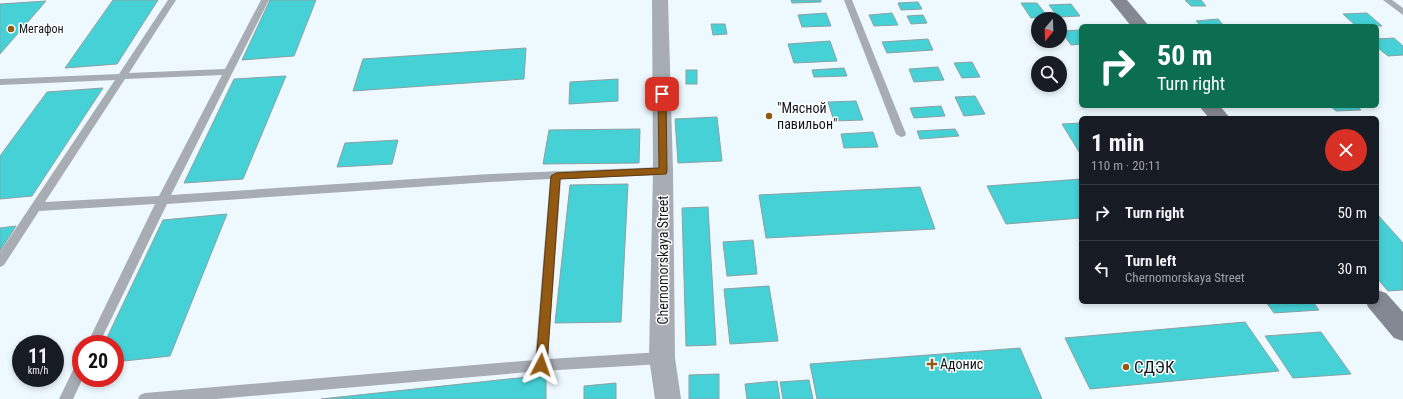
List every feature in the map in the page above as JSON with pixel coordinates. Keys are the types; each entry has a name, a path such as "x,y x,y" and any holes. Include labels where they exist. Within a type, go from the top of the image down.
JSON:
{"main road":[{"path":"1118,0 1138,24"},
{"path":"1211,108 1218,116"},
{"path":"1379,302 1403,330"}],"street":[{"name":"Chernomorskaya Street","path":"660,0 663,171 662,358 668,399"}],"lane":[{"path":"0,262 172,0"},
{"path":"97,335 163,200 265,0"},
{"path":"848,0 900,134"},
{"path":"1387,0 1403,12"},
{"path":"0,82 229,72"},
{"path":"36,207 490,178 663,171"},
{"path":"541,365 556,176"},
{"path":"145,399 541,365 662,358"},
{"path":"66,399 72,387"}],"building":[{"path":"113,0 158,0 117,64 65,68"},
{"path":"270,0 316,0 294,56 242,60"},
{"path":"791,0 821,0 821,2 792,3"},
{"path":"1185,0 1201,0 1206,6 1191,6"},
{"name":"Мегафон","path":"46,1 0,54 0,4"},
{"path":"918,2 922,9 901,10 898,3"},
{"path":"1021,3 1037,3 1044,12 1031,12 1031,18"},
{"path":"1071,4 1080,16 1067,17 1067,12 1054,12 1049,5"},
{"path":"826,13 831,26 802,27 798,15"},
{"path":"892,13 898,25 874,26 869,15"},
{"path":"1367,13 1382,26 1379,26 1379,24 1354,24 1343,14"},
{"path":"923,15 927,23 911,24 907,16"},
{"path":"1218,19 1222,24 1199,24 1196,21"},
{"path":"711,24 725,24 727,34 713,35"},
{"path":"1079,30 1079,44 1071,45 1067,39 1067,31"},
{"path":"1394,38 1403,46 1403,55 1388,56 1379,49 1379,39"},
{"path":"928,39 933,50 887,53 882,42"},
{"path":"830,41 837,61 794,63 788,44"},
{"path":"526,48 524,79 353,91 363,59"},
{"path":"972,62 980,77 962,78 954,63"},
{"path":"938,67 944,80 914,82 909,69"},
{"path":"844,68 847,76 814,77 812,70"},
{"path":"686,70 697,70 697,84 686,84"},
{"path":"286,76 243,179 184,183 234,79"},
{"path":"618,79 618,101 569,104 570,82"},
{"path":"103,88 32,196 0,199 0,156 47,92"},
{"path":"975,96 985,114 964,116 955,97"},
{"path":"856,101 863,120 834,121 828,102"},
{"path":"941,106 945,116 914,118 910,108"},
{"path":"1332,108 1359,108 1361,110 1336,111"},
{"path":"717,117 722,161 678,163 675,119"},
{"path":"1079,123 1079,152 1062,124"},
{"path":"640,129 639,163 543,164 549,130"},
{"path":"955,129 959,136 920,139 917,131"},
{"path":"873,132 878,147 844,148 841,134"},
{"path":"398,140 392,164 337,167 345,143"},
{"path":"1079,179 1079,218 1006,224 987,186"},
{"path":"628,184 621,322 555,323 570,185"},
{"path":"920,187 935,229 766,238 759,195"},
{"path":"708,207 716,345 686,346 682,208"},
{"path":"227,214 170,356 124,361 124,335 108,335 163,220"},
{"path":"1379,216 1403,243 1403,290 1388,291 1379,280"},
{"path":"16,226 0,251 0,228"},
{"path":"753,240 757,274 727,276 723,242"},
{"path":"769,286 778,341 730,344 724,289"},
{"path":"1267,304 1314,304 1319,310 1274,313"},
{"path":"1245,322 1279,371 1090,389 1065,338"},
{"path":"1321,332 1351,374 1293,378 1265,336"},
{"path":"1020,348 1042,399 817,399 810,364"},
{"path":"719,374 719,399 689,399 689,375"},
{"path":"546,375 546,399 321,399"},
{"path":"809,380 813,399 783,399 780,382"},
{"path":"777,381 780,399 747,399 745,384"},
{"path":"616,383 616,399 584,399 584,386"}],"place":[{"name":"Мегафон","path":"11,29"},
{"name":"\"Мясной павильон\"","path":"769,116"},
{"name":"Адонис","path":"932,364"},
{"name":"СДЭК","path":"1126,367"}],"route":[{"path":"541,365 556,176 663,171 662,94"}]}
